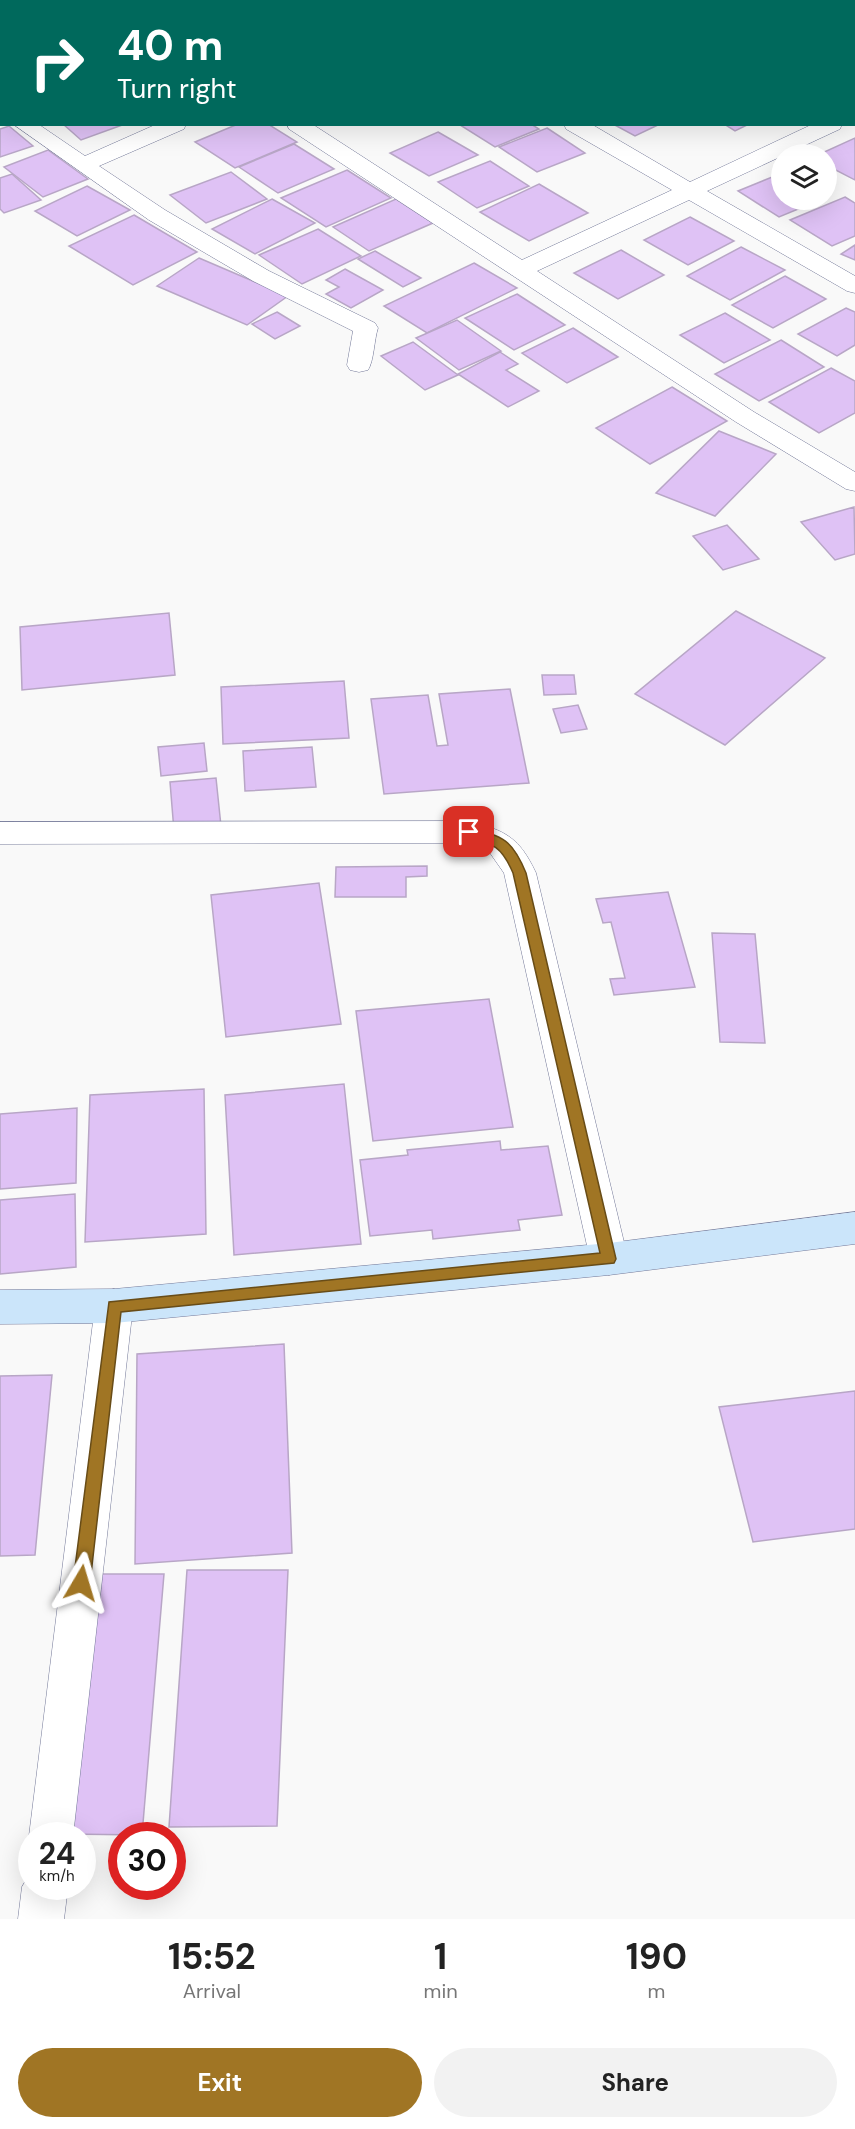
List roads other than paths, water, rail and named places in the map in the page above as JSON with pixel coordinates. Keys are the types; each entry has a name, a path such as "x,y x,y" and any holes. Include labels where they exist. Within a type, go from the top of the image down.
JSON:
{"main road":[{"path":"0,1307 114,1306 609,1259 855,1228"}],"street":[{"path":"26,126 156,216 261,276 366,328 361,344 359,364"},
{"path":"82,165 171,126"},
{"path":"300,126 745,417 849,472"},
{"path":"577,126 855,286"},
{"path":"519,270 828,126"},
{"path":"0,832 469,832 493,839 511,852 520,873 609,1259"},
{"path":"53,1822 114,1306"},
{"path":"41,1919 43,1900"}]}
